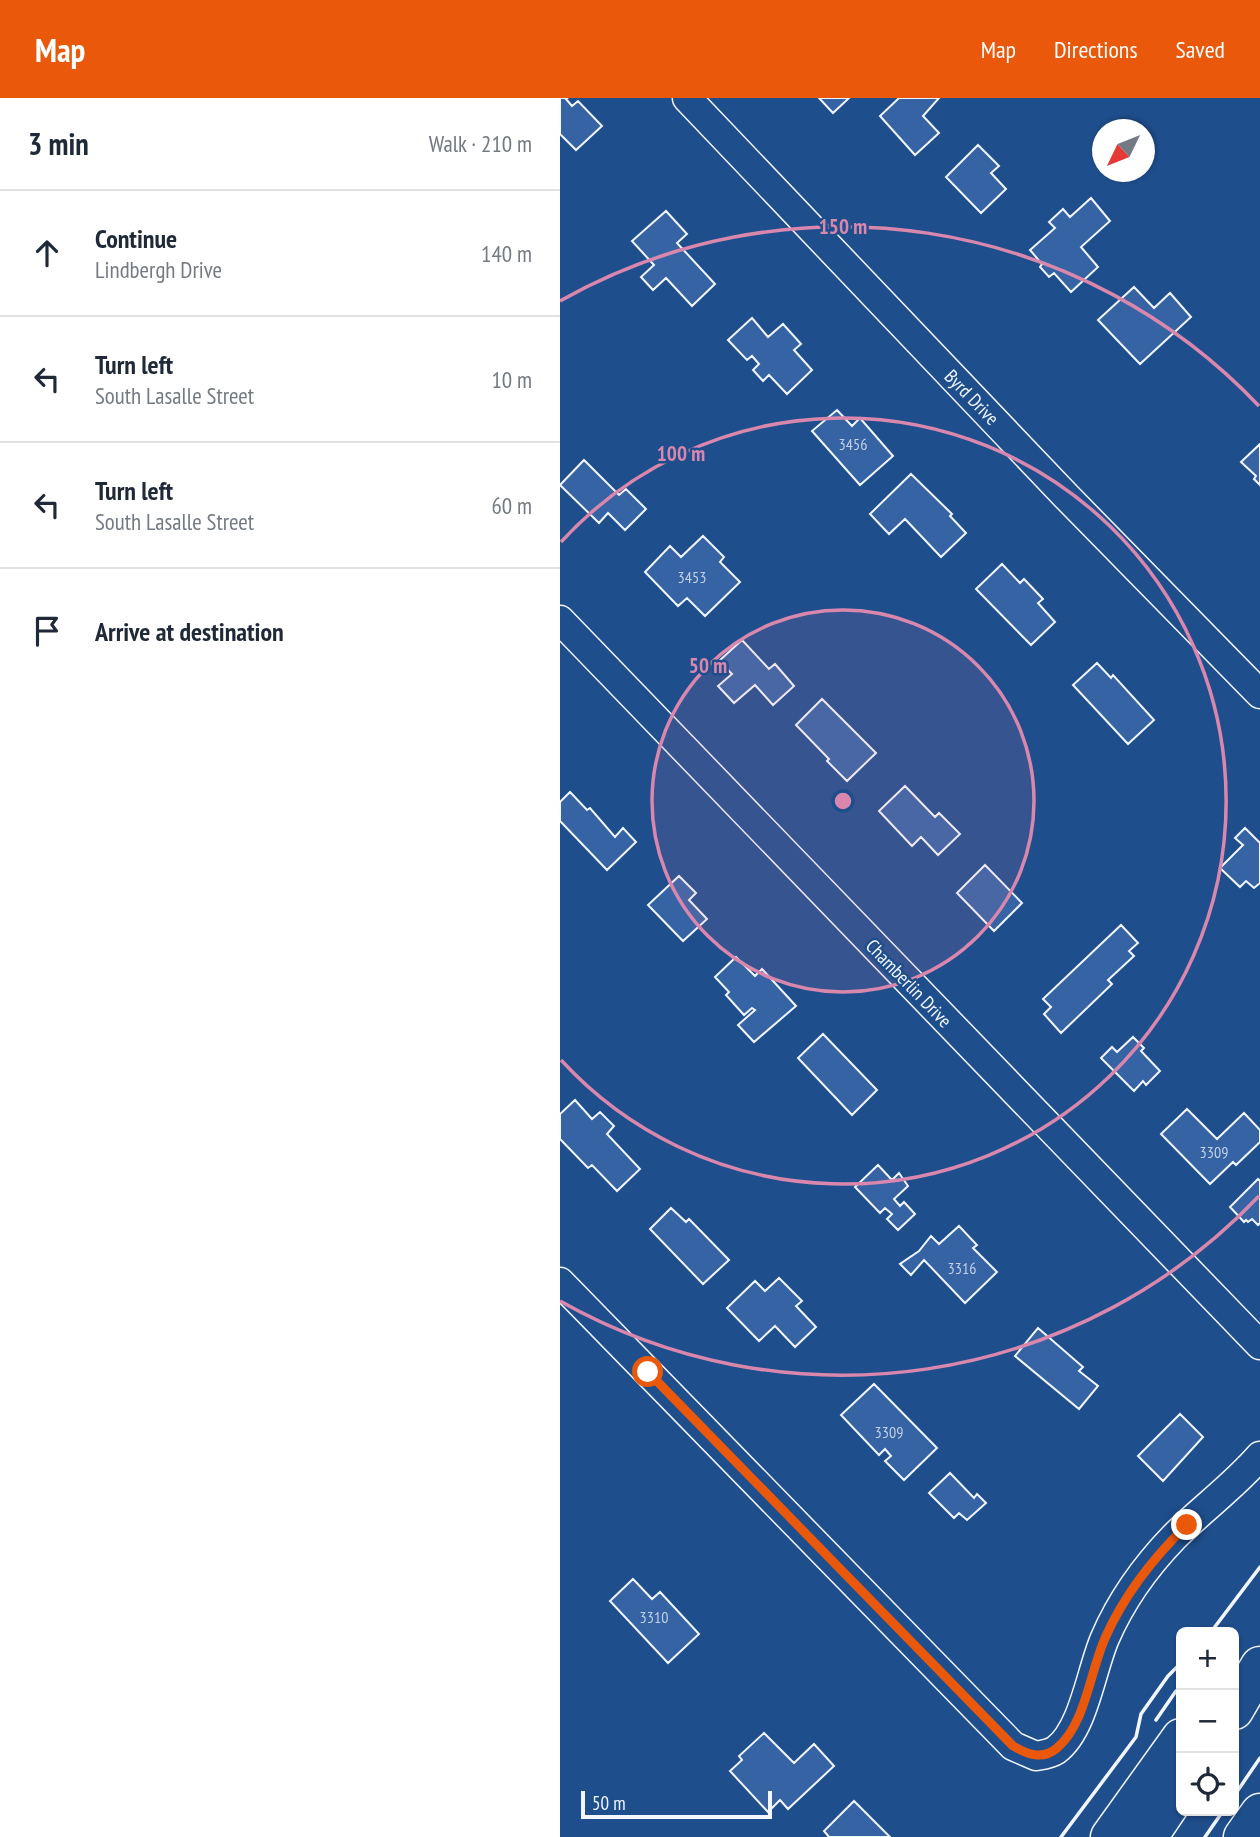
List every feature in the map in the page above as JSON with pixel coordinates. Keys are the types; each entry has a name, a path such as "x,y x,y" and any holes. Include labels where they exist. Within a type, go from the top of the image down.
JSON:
{"highway":[{"path":"1239,1672 1260,1650"},
{"path":"1239,1701 1260,1665"},
{"path":"1110,1837 1176,1745"},
{"path":"1148,1837 1176,1795"},
{"path":"1243,1837 1260,1813"}],"street":[{"name":"Byrd Drive","path":"687,98 1057,486 1260,694"},
{"name":"Chamberlin Drive","path":"560,620 1260,1345"},
{"path":"560,1282 1013,1746 1035,1756 1056,1750 1076,1724 1105,1639 1125,1601 1153,1561 1173,1538 1226,1491 1260,1456"}],"building":[{"path":"560,98 568,98 566,99 572,106 578,101 602,126 576,150 560,134"},
{"path":"819,98 849,98 833,113"},
{"path":"899,98 939,98 923,116 939,133 915,155 880,116"},
{"path":"978,145 999,166 991,173 1006,189 981,213 946,177"},
{"path":"1091,198 1110,221 1081,247 1098,267 1071,292 1054,273 1049,277 1030,250 1055,228 1049,222 1063,209 1070,217"},
{"path":"666,211 687,234 677,243 715,284 692,306 666,278 653,290 641,277 654,265 632,241"},
{"path":"1134,287 1154,308 1170,293 1191,317 1140,364 1098,320"},
{"path":"752,318 768,337 783,324 801,344 794,350 812,370 787,394 769,375 763,381 753,370 759,364 752,356 747,360 728,340"},
{"path":"837,410 852,426 860,418 893,456 860,485 812,431"},
{"path":"1260,444 1260,485 1254,479 1256,476 1241,462"},
{"path":"584,460 619,495 626,489 646,509 625,530 608,513 599,523 560,485"},
{"path":"911,474 952,514 950,516 966,533 941,557 905,519 889,534 870,514"},
{"path":"703,536 724,557 720,562 740,582 705,616 687,598 678,606 645,572 670,546 681,557"},
{"path":"1002,564 1020,583 1024,579 1043,599 1038,603 1055,622 1031,645 976,589"},
{"path":"742,640 769,669 775,664 794,686 773,705 755,685 734,703 718,686 732,674 719,661"},
{"path":"1097,663 1111,678 1113,675 1154,720 1128,744 1073,685"},
{"path":"822,699 876,753 847,781 796,725"},
{"path":"905,786 935,817 939,813 960,834 938,855 921,837 912,846 879,811"},
{"path":"570,792 587,810 590,808 615,837 623,828 636,842 607,870 560,821 560,802"},
{"path":"1245,828 1260,843 1260,883 1254,888 1246,881 1240,887 1220,868 1243,845 1235,838"},
{"path":"985,865 1022,903 994,931 957,893"},
{"path":"679,876 696,893 689,900 707,919 683,941 648,905"},
{"path":"1121,925 1138,943 1129,951 1134,956 1108,980 1112,984 1061,1033 1044,1014 1051,1007 1043,999"},
{"path":"736,957 755,976 762,969 796,1006 754,1042 738,1025 755,1010 752,1008 744,1015 726,995 729,992 715,977"},
{"path":"823,1034 877,1090 852,1115 798,1058"},
{"path":"1133,1037 1144,1048 1141,1051 1160,1071 1146,1085 1143,1081 1134,1091 1101,1058 1112,1047 1117,1052"},
{"path":"575,1100 592,1119 600,1112 614,1126 607,1134 640,1169 617,1191 592,1165 588,1168 560,1139 560,1114"},
{"path":"1187,1109 1217,1139 1244,1113 1260,1130 1260,1142 1236,1165 1233,1162 1210,1184 1161,1134"},
{"path":"878,1165 892,1180 899,1173 908,1186 894,1199 900,1206 904,1202 915,1214 898,1230 887,1219 892,1214 885,1208 880,1213 855,1187"},
{"path":"1258,1179 1258,1225 1252,1219 1244,1222 1230,1207"},
{"path":"671,1208 686,1222 689,1219 729,1260 703,1284 650,1229"},
{"path":"959,1226 977,1245 973,1248 997,1272 965,1303 924,1260 911,1275 900,1264 919,1251 931,1236 939,1244"},
{"path":"779,1278 802,1301 796,1306 816,1327 795,1347 775,1326 759,1341 727,1308 755,1281 765,1291"},
{"path":"1038,1328 1083,1367 1079,1371 1098,1386 1079,1409 1015,1356"},
{"path":"874,1384 937,1448 904,1480 885,1461 891,1456 885,1449 879,1455 841,1415"},
{"path":"1180,1414 1203,1437 1163,1481 1138,1456"},
{"path":"950,1473 974,1498 977,1494 986,1503 967,1520 959,1513 954,1518 929,1493"},
{"path":"633,1579 652,1599 660,1592 699,1634 668,1663 610,1601"},
{"path":"764,1733 794,1763 814,1744 834,1766 788,1809 780,1800 768,1812 730,1771 742,1760 739,1756"},
{"path":"854,1801 890,1837 829,1837 824,1831"}],"wall":[{"path":"1215,1627 1260,1567"},
{"path":"1061,1837 1136,1737 1141,1714 1176,1668"},
{"path":"1156,1720 1176,1691"},
{"path":"1239,1789 1260,1758"},
{"path":"1205,1837 1220,1816"}],"route":[{"path":"648,1372 1013,1746 1026,1754 1047,1754 1064,1742 1076,1724 1094,1665 1118,1613 1153,1561 1187,1525"}]}
